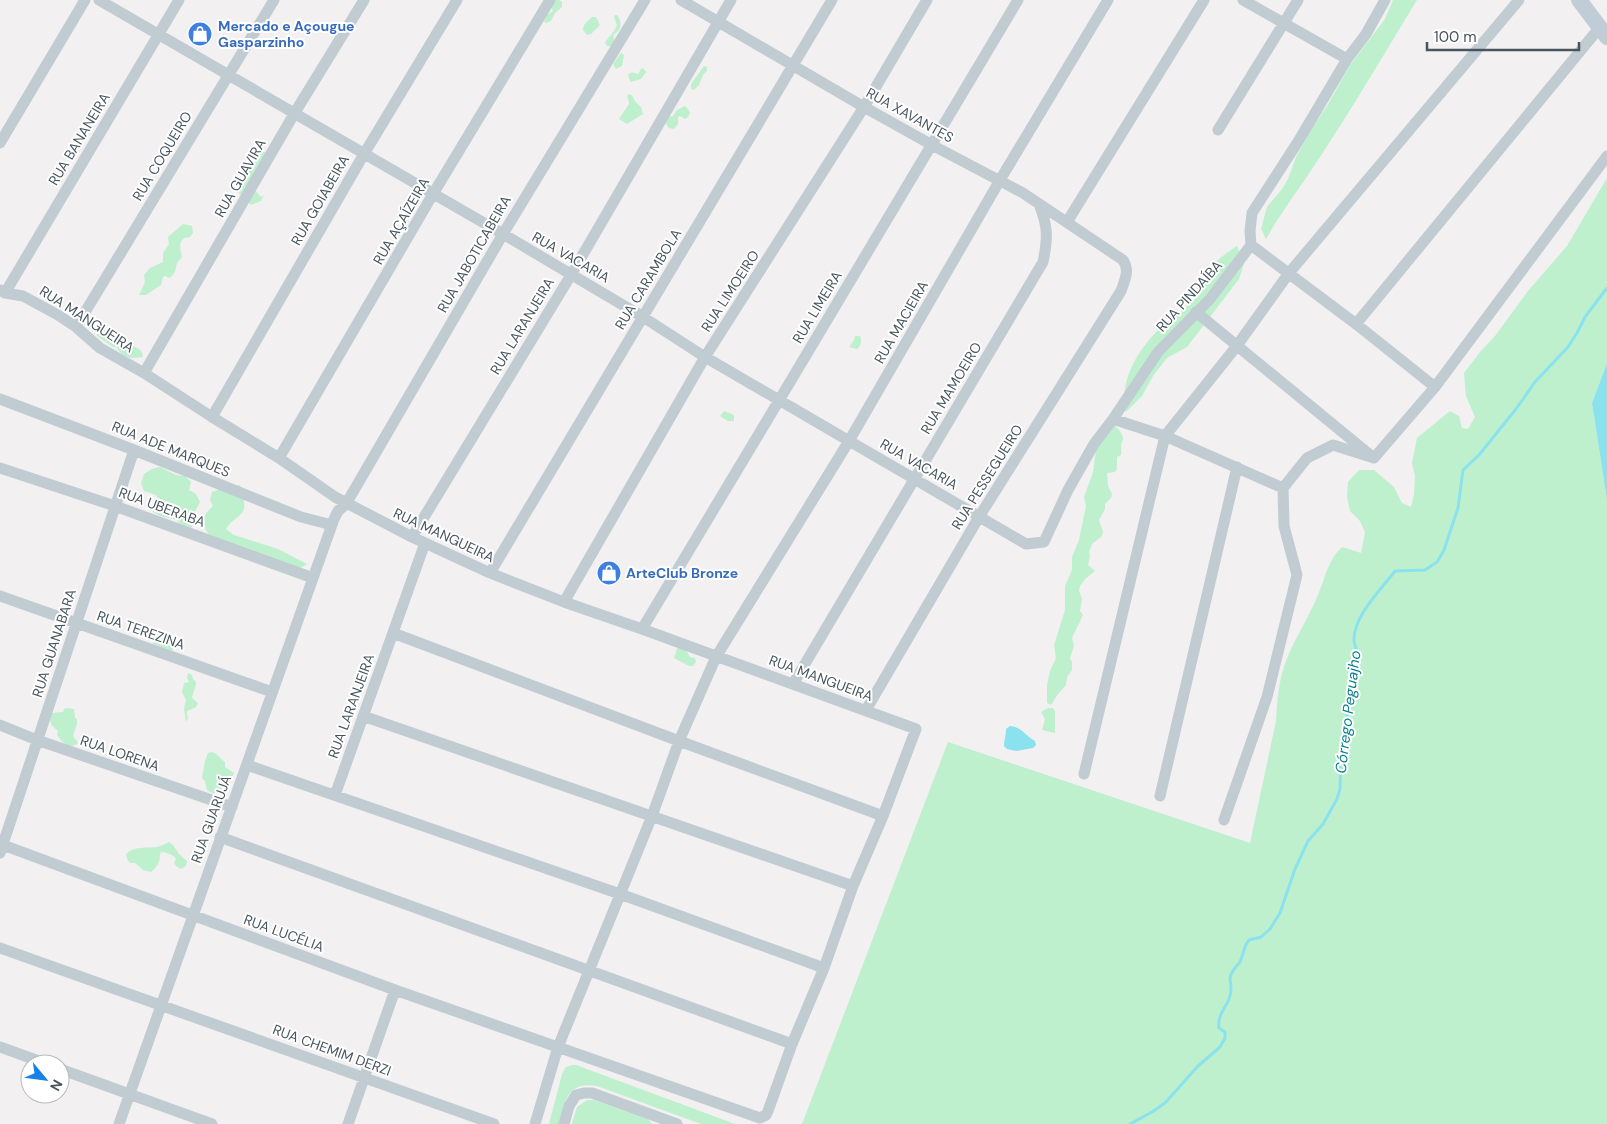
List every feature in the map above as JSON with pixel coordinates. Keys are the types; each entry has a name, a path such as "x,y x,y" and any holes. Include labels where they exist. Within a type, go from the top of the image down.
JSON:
{"main road":[{"path":"1579,0 1603,32"}],"street":[{"path":"0,143 85,0"},
{"name":"RUA VACARIA","path":"99,0 502,234 643,317 705,357 1026,544"},
{"name":"RUA BANANEIRA","path":"3,291 179,0"},
{"name":"RUA COQUEIRO","path":"76,327 274,0"},
{"name":"RUA GUAVIRA","path":"144,373 294,114 364,0"},
{"name":"RUA GOIABEIRA","path":"212,417 364,154 457,0"},
{"name":"RUA AÇAÍZEIRA","path":"280,458 433,194 550,0"},
{"name":"RUA JABOTICABEIRA","path":"332,525 338,511 346,504 502,234 645,0"},
{"name":"RUA XAVANTES","path":"681,0 864,107 1000,180 1123,260"},
{"name":"RUA LARANJEIRA","path":"412,537 571,275 731,0"},
{"name":"RUA CARAMBOLA","path":"490,573 832,0"},
{"name":"RUA LIMOEIRO","path":"564,602 705,357 864,107 927,0"},
{"name":"RUA LIMEIRA","path":"642,629 1018,0"},
{"name":"RUA MACIEIRA","path":"535,1124 558,1047 652,816 679,741 716,656 849,441 1000,180 1108,0"},
{"path":"1067,222 1204,0"},
{"path":"1243,0 1347,59"},
{"path":"1218,130 1298,0"},
{"path":"1385,0 1366,34 1347,59 1299,140 1252,213 1251,245 1356,324 1435,387"},
{"path":"1084,774 1165,436 1236,347 1289,273 1519,0"},
{"path":"1356,324 1603,32"},
{"path":"1374,458 1435,387 1607,156"},
{"name":"RUA MAMOEIRO","path":"793,684 1043,262 1047,232 1039,204"},
{"name":"RUA PINDAÍBA","path":"1026,544 1044,542 1068,490 1094,444 1158,352 1210,299 1251,245"},
{"name":"RUA PESSEGUEIRO","path":"866,710 979,517 1122,291 1127,274 1127,266 1123,260"},
{"name":"RUA MANGUEIRA","path":"3,291 34,301 76,327 100,348 144,373 280,458 346,504 412,537 490,573 564,602 916,729 883,816"},
{"path":"1196,312 1236,347 1374,458"},
{"name":"RUA ADE MARQUES","path":"0,399 301,517 332,525"},
{"path":"1113,419 1165,436 1283,488"},
{"path":"1224,820 1267,697 1297,575 1284,526 1283,488 1307,458 1332,445 1374,458"},
{"name":"RUA GUANABARA","path":"1,847 134,450"},
{"path":"1160,796 1237,467"},
{"name":"RUA UBERABA","path":"0,468 114,506 313,578"},
{"name":"RUA GUARUJÁ","path":"119,1124 332,525"},
{"name":"RUA LARANJEIRA","path":"335,795 425,543"},
{"name":"RUA TEREZINA","path":"0,596 272,692"},
{"path":"220,837 792,1044 824,968 853,886 883,816 679,741 393,632"},
{"path":"363,716 853,886"},
{"name":"RUA LORENA","path":"0,725 232,807"},
{"path":"247,764 620,894 824,968"},
{"name":"RUA LUCÉLIA","path":"1,847 193,915 395,990 760,1118 766,1116 792,1044"},
{"name":"RUA CHEMIM DERZI","path":"0,948 494,1124"},
{"path":"348,1124 395,990"},
{"path":"0,1046 21,1054"},
{"path":"70,1073 212,1124"},
{"path":"564,1124 572,1100 576,1095 584,1093 601,1096 670,1123"}],"green space":[{"path":"555,0 562,2 562,7 555,13 551,21 546,23 544,21 547,15 553,11 551,6"},
{"path":"1393,0 1417,0 1342,122 1266,239 1261,229 1267,207 1282,189 1296,157 1314,125 1350,65 1385,19"},
{"path":"615,15 619,18 620,26 613,35 615,42 611,46 607,46 605,43 617,25"},
{"path":"592,17 596,17 600,25 591,34 587,35 583,28"},
{"path":"621,53 624,55 622,66 616,69 613,64"},
{"path":"704,66 707,67 707,71 699,85 694,90 691,89 691,84"},
{"path":"643,68 646,72 641,79 631,82 628,75 632,73 638,74"},
{"path":"629,94 632,95 641,107 643,114 627,124 619,119 629,104 627,96"},
{"path":"685,106 690,113 688,117 685,119 680,116 678,117 678,124 674,129 669,128 666,124 668,117 673,116 677,110"},
{"path":"261,151 268,153 255,190 261,197 264,195 261,201 251,205 237,189"},
{"path":"1607,178 1607,363 1592,403 1607,500 1607,1124 802,1124 948,742 1250,843 1276,721 1279,690 1286,661 1337,552 1342,547 1361,553 1365,532 1360,521 1350,511 1347,497 1348,482 1359,470 1374,470 1394,487 1402,503 1411,507 1415,476 1412,463 1417,438 1450,411 1459,416 1462,428 1468,429 1475,417 1466,396 1464,373 1495,336 1528,291 1567,246"},
{"path":"183,224 192,226 193,233 190,237 181,241 182,257 177,263 175,272 170,278 163,277 161,285 146,295 139,295 145,282 144,275 150,268 163,262 163,253 169,244 168,237"},
{"path":"1237,246 1244,264 1239,279 1187,347 1167,358 1153,376 1142,396 1126,412 1125,388 1128,376 1139,354 1162,326 1194,300 1203,280 1214,264"},
{"path":"102,329 125,339 126,343 141,351 143,357 130,358 124,356 116,347 113,347 97,336 97,331"},
{"path":"855,336 860,336 861,339 857,349 849,347"},
{"path":"724,411 734,415 734,421 728,421 720,416"},
{"path":"1112,424 1119,430 1123,439 1121,455 1117,457 1117,469 1115,472 1107,473 1108,486 1112,494 1105,504 1105,509 1099,520 1103,532 1102,536 1092,544 1089,552 1088,565 1095,571 1085,579 1079,590 1082,599 1080,611 1083,615 1072,638 1074,646 1070,658 1072,670 1067,677 1066,685 1051,705 1047,703 1047,685 1050,671 1056,658 1054,645 1065,610 1065,586 1072,570 1072,557 1079,540 1086,506 1084,497 1093,472 1096,449"},
{"path":"160,467 176,475 185,476 191,482 189,490 196,494 200,502 192,517 193,525 190,530 182,529 177,520 160,516 153,512 151,506 157,503 156,495 144,491 141,483 144,474"},
{"path":"231,485 240,485 244,508 241,514 226,529 234,535 278,549 307,564 299,569 211,538 204,525 204,518 213,506 210,500 212,492"},
{"path":"157,632 161,633 174,647 172,651 153,644"},
{"path":"678,646 686,650 690,657 695,658 696,662 693,666 689,666 674,658"},
{"path":"188,673 192,675 196,682 192,698 198,703 196,707 187,711 188,718 186,722 184,709 186,700 182,692 184,683 189,682 187,678"},
{"path":"65,708 74,709 75,718 77,719 73,736 78,743 71,746 61,741 57,735 58,731 50,721 51,713 63,712"},
{"path":"1048,708 1053,708 1055,711 1055,733 1042,730 1045,719 1041,712"},
{"path":"212,752 225,762 225,767 234,773 226,785 214,794 207,790 205,781 202,778 208,753"},
{"path":"169,842 187,861 186,866 181,869 174,863 176,859 172,855 161,852 158,864 151,872 143,870 135,863 130,863 127,859 126,854 129,851 157,847"},
{"path":"572,1065 735,1124 701,1124 597,1086 587,1085 573,1090 569,1094 559,1124 549,1124 562,1074 566,1067"},
{"path":"587,1100 594,1100 648,1119 652,1124 572,1124 577,1107"}],"water":[{"path":"1607,363 1607,500 1592,403"},
{"path":"1010,726 1021,730 1035,741 1036,745 1033,748 1016,751 1007,749 1004,746 1004,742 1006,729"}],"waterway":[{"name":"Córrego Peguajho","path":"1130,1124 1165,1103 1198,1066 1220,1047 1225,1038 1225,1032 1219,1028 1219,1020 1230,996 1231,974 1240,962 1249,940 1261,937 1270,929 1280,913 1295,869 1308,841 1323,824 1337,799 1340,789 1341,750 1358,656 1354,641 1355,632 1363,613 1395,571 1425,570 1437,562 1444,550 1458,508 1463,470 1479,455 1535,382 1568,347 1585,317 1607,288"}],"place":[{"name":"Mercado e Açougue Gasparzinho","path":"200,34"},
{"name":"ArteClub Bronze","path":"609,573"}]}
